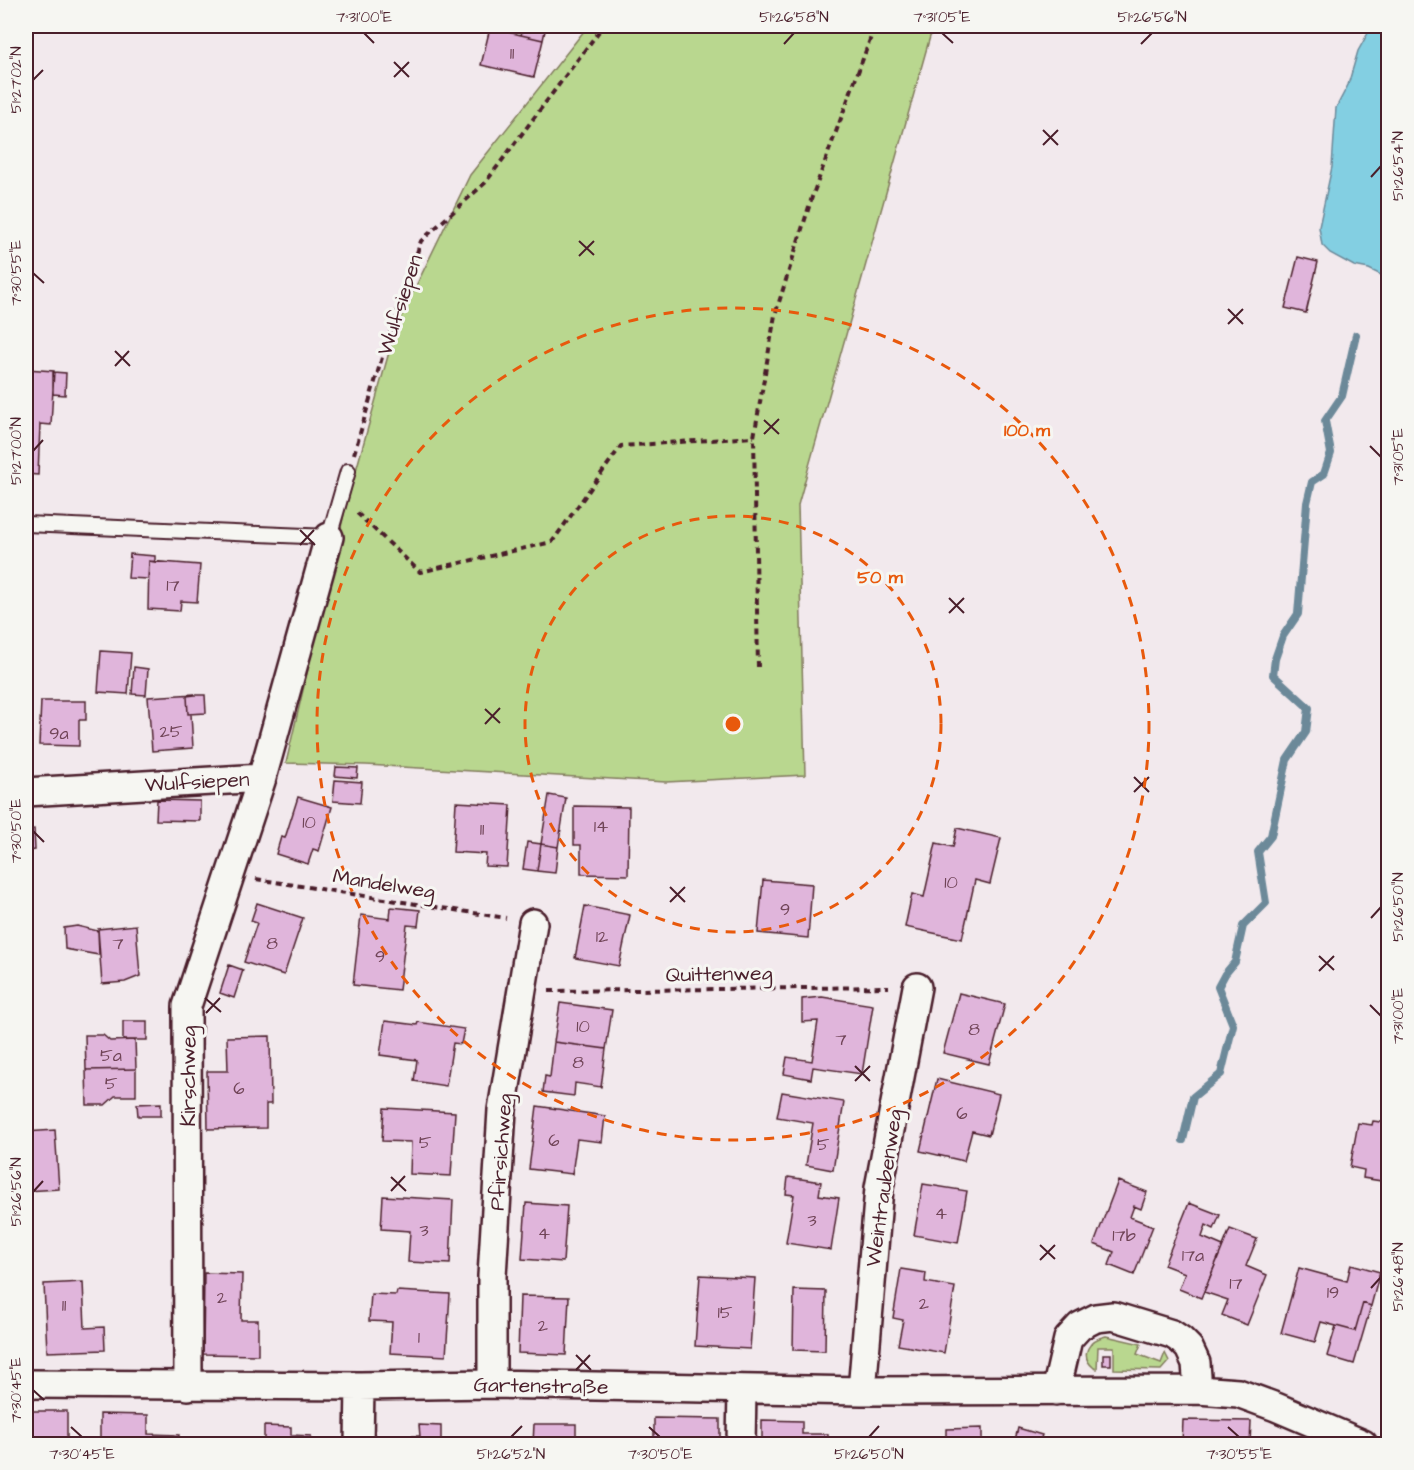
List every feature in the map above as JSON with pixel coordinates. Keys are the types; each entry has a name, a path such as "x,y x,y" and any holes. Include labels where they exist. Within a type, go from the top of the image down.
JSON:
{"street":[{"name":"Wulfsiepen","path":"26,792 262,778 329,537"},
{"name":"Kirschweg","path":"188,1386 187,1006 262,778"},
{"name":"Pfirsichweg","path":"492,1384 492,1276 502,1110 533,923"},
{"name":"Weintraubenweg","path":"862,1391 879,1188 917,987"},
{"path":"1056,1391 1068,1339 1080,1326 1096,1318 1113,1316 1181,1340 1189,1348 1196,1363 1198,1390"},
{"name":"Gartenstraße","path":"26,1384 188,1386 492,1384 862,1391 1198,1390 1238,1393 1363,1444"},
{"path":"359,1444 360,1386"},
{"path":"741,1444 742,1390"}],"lane":[{"name":"Wulfsiepen","path":"329,537 348,471"},
{"path":"26,524 329,537"}],"path":[{"name":"Wulfsiepen","path":"348,471 383,354 421,241 485,183 603,26"},
{"path":"758,668 754,437 775,315 812,197 875,26"},
{"path":"1383,357 1389,358"},
{"path":"340,497 420,572 552,542 621,446 754,437"},
{"name":"Mandelweg","path":"231,874 533,923"},
{"name":"Quittenweg","path":"521,991 917,987"}],"green space":[{"path":"588,26 933,26 798,505 805,775 666,782 366,765 286,763 345,510 396,327 470,175"},
{"path":"1106,1336 1141,1344 1137,1354 1161,1363 1165,1353 1169,1361 1161,1370 1114,1369 1114,1347 1098,1347 1097,1369 1094,1368 1087,1358 1088,1348 1095,1340"}],"water":[{"path":"1372,26 1388,26 1388,275 1354,266 1330,253 1322,245 1319,227 1332,167 1336,108 1348,85 1358,51"}],"building":[{"path":"523,26 546,26 543,40 521,35"},
{"path":"490,28 543,40 534,77 481,65"},
{"path":"1298,257 1318,262 1306,313 1285,308"},
{"path":"26,369 54,371 51,425 40,424 38,475 26,474"},
{"path":"53,372 66,373 65,395 53,394"},
{"path":"130,554 155,556 155,562 149,561 148,579 128,578"},
{"path":"149,561 200,565 197,602 181,601 180,611 148,609"},
{"path":"101,651 131,653 128,694 98,692"},
{"path":"134,667 148,669 146,695 132,694"},
{"path":"195,694 187,696 188,714 191,714 193,748 152,751 148,697"},
{"path":"205,695 206,713 188,714 187,696"},
{"path":"41,701 86,701 86,720 79,720 79,746 39,745"},
{"path":"336,767 358,768 357,778 335,776"},
{"path":"335,780 362,782 360,803 333,801"},
{"path":"549,795 566,798 558,847 541,844"},
{"path":"298,797 332,807 319,851 313,849 308,864 276,854 281,837 285,838"},
{"path":"157,800 200,801 200,821 156,820"},
{"path":"456,802 511,805 507,867 485,866 486,854 453,852"},
{"path":"574,806 629,807 628,875 581,874 581,845 574,845"},
{"path":"957,828 1001,838 990,884 975,880 962,939 905,927 912,894 924,897 936,843 953,847"},
{"path":"34,829 35,850 26,851 26,830"},
{"path":"527,842 541,844 537,871 523,869"},
{"path":"541,844 558,847 555,873 537,871"},
{"path":"763,880 812,884 808,938 758,933"},
{"path":"257,903 303,918 284,975 244,962 257,923 251,921"},
{"path":"585,906 630,915 619,966 575,958"},
{"path":"391,907 420,910 418,926 407,925 399,990 353,985 361,915 390,919"},
{"path":"136,925 140,976 125,982 102,984 98,929"},
{"path":"77,926 98,931 99,955 65,949 64,928"},
{"path":"229,965 243,970 234,998 220,993"},
{"path":"959,993 1005,1004 989,1064 943,1053"},
{"path":"822,997 873,1005 862,1074 813,1067 811,1079 784,1074 787,1057 812,1061 818,1021 802,1022 802,999"},
{"path":"560,1003 612,1010 606,1049 554,1042"},
{"path":"123,1021 147,1021 147,1040 123,1040"},
{"path":"385,1021 417,1025 418,1022 464,1029 461,1044 453,1043 446,1086 414,1081 417,1060 380,1055"},
{"path":"85,1035 103,1035 110,1041 135,1040 136,1069 86,1070"},
{"path":"270,1036 271,1104 266,1104 266,1128 208,1129 207,1071 228,1071 227,1037"},
{"path":"554,1042 606,1049 601,1087 575,1083 574,1096 543,1092 545,1076 550,1077"},
{"path":"136,1069 136,1096 115,1096 105,1105 87,1105 86,1070"},
{"path":"937,1079 999,1094 989,1135 972,1131 964,1161 920,1151"},
{"path":"782,1092 844,1102 833,1170 806,1165 813,1123 777,1117"},
{"path":"161,1103 161,1116 138,1116 137,1104"},
{"path":"537,1106 605,1116 602,1142 577,1139 572,1174 529,1169"},
{"path":"384,1108 455,1112 451,1176 410,1174 411,1142 382,1141"},
{"path":"1373,1121 1388,1123 1388,1182 1363,1178 1364,1170 1350,1167 1358,1123 1372,1125"},
{"path":"55,1130 59,1189 26,1191 26,1132"},
{"path":"788,1177 821,1182 819,1195 839,1198 831,1250 786,1243 794,1195 786,1194"},
{"path":"1118,1181 1147,1192 1141,1209 1134,1206 1130,1217 1153,1226 1134,1275 1109,1265 1114,1252 1094,1244"},
{"path":"923,1184 967,1191 958,1243 914,1235"},
{"path":"383,1196 453,1200 450,1264 408,1262 410,1231 381,1229"},
{"path":"526,1203 567,1206 563,1262 522,1259"},
{"path":"1189,1203 1220,1215 1214,1229 1206,1225 1202,1237 1223,1246 1201,1298 1179,1289 1185,1273 1164,1265"},
{"path":"1230,1229 1257,1239 1246,1266 1267,1275 1247,1325 1222,1315 1228,1300 1204,1292"},
{"path":"1351,1264 1380,1272 1371,1306 1363,1303 1355,1331 1321,1322 1315,1342 1281,1333 1299,1268 1347,1281"},
{"path":"901,1269 926,1273 925,1282 955,1287 944,1353 898,1345 903,1320 893,1318"},
{"path":"204,1273 242,1274 241,1320 258,1320 258,1355 203,1354"},
{"path":"700,1275 755,1278 750,1349 695,1346"},
{"path":"83,1282 85,1328 104,1327 105,1350 47,1352 44,1284"},
{"path":"794,1290 826,1291 825,1351 793,1350"},
{"path":"397,1291 450,1294 446,1356 390,1353 392,1322 369,1321 371,1294 396,1295"},
{"path":"520,1296 569,1297 566,1355 518,1353"},
{"path":"1363,1303 1371,1306 1354,1364 1327,1356 1336,1326 1355,1331"},
{"path":"1103,1354 1111,1354 1111,1365 1103,1365"},
{"path":"26,1411 67,1411 67,1444 26,1444"},
{"path":"100,1414 148,1415 148,1434 179,1435 179,1444 100,1444"},
{"path":"654,1418 720,1419 720,1444 654,1444"},
{"path":"762,1420 802,1421 802,1434 828,1434 828,1444 762,1444"},
{"path":"1183,1420 1251,1421 1250,1444 1182,1444"},
{"path":"534,1424 576,1424 576,1444 533,1444"},
{"path":"419,1425 441,1426 441,1444 401,1444 401,1436 420,1436"},
{"path":"264,1426 291,1427 291,1435 311,1436 311,1444 264,1444"},
{"path":"982,1428 982,1444 946,1444 946,1429"},
{"path":"1018,1428 1042,1435 1039,1444 1014,1444"}],"waterway":[{"path":"1183,1140 1193,1097 1221,1074 1233,1025 1218,987 1235,962 1243,926 1266,903 1258,852 1271,836 1287,760 1306,732 1309,708 1273,675 1275,659 1283,636 1298,614 1307,503 1312,482 1324,474 1331,453 1325,421 1342,396 1356,335"}]}
